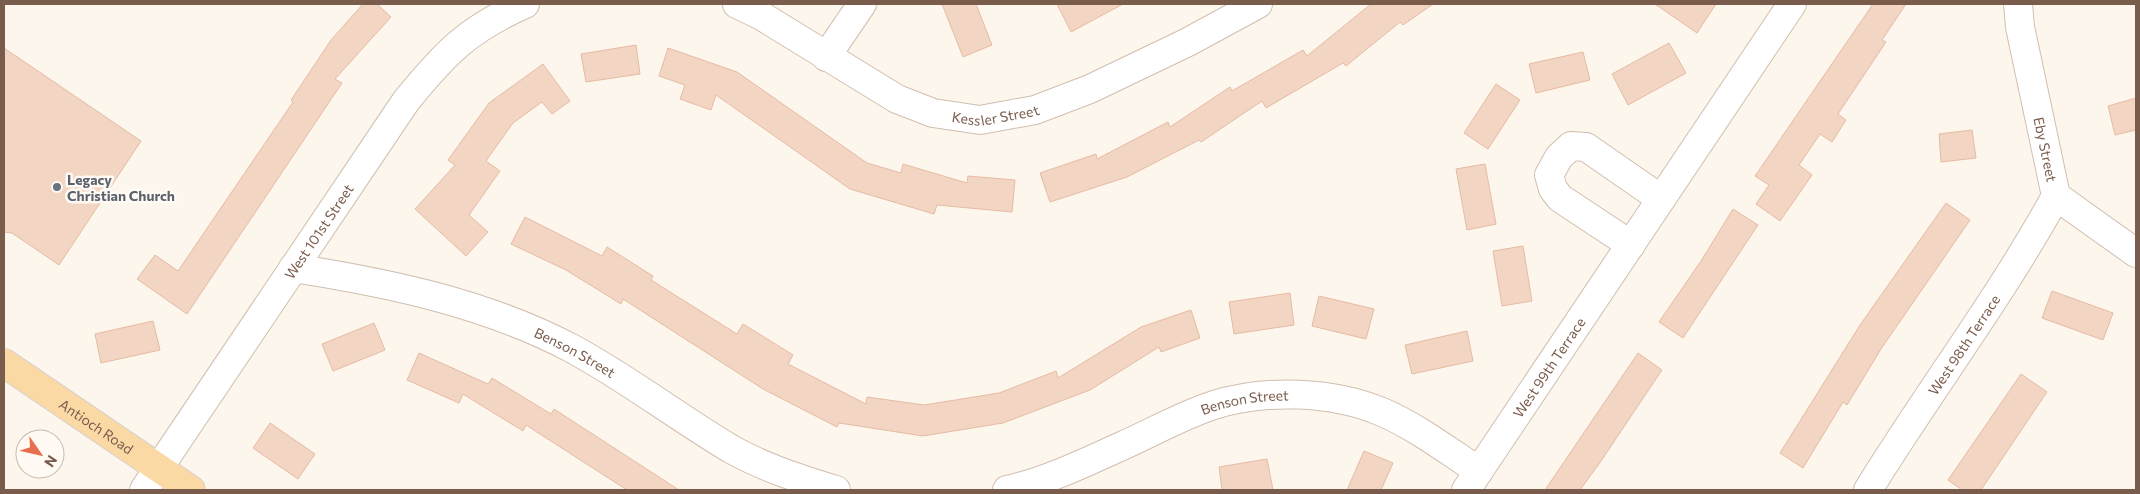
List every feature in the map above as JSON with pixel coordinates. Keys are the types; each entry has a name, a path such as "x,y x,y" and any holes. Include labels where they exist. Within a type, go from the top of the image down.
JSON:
{"main road":[{"name":"Antioch Road","path":"4,363 152,479 191,490"}],"street":[{"name":"West 101st Street","path":"152,479 406,101 439,60 467,35 501,15 525,4"},
{"name":"Kessler Street","path":"737,4 760,15 897,100 933,112 980,120 1035,110 1090,89 1188,42 1258,4"},
{"path":"826,57 862,4"},
{"name":"West 99th Terrace","path":"1473,480 1792,4"},
{"name":"Eby Street","path":"2018,4 2020,27 2056,196 2136,252"},
{"path":"1631,245 1560,198 1553,189 1549,175 1559,157 1571,146 1586,147 1661,199"},
{"name":"West 98th Terrace","path":"1868,490 1903,433 2026,251 2056,196"},
{"name":"Benson Street","path":"293,268 422,291 499,317 570,348 626,380 732,450 783,475 836,490"},
{"name":"Benson Street","path":"1007,490 1050,478 1214,406 1255,396 1298,395 1338,400 1380,412 1410,426 1473,480"}],"building":[{"path":"363,4 377,4 391,17 335,79 342,83 187,314 137,279 155,255 178,271 293,102 291,100 331,40"},
{"path":"942,4 976,4 992,45 963,57"},
{"path":"1057,4 1123,4 1071,32"},
{"path":"1371,4 1433,4 1403,25 1400,22 1346,66 1343,63 1266,108 1262,101 1201,142 1199,140 1127,177 1050,202 1040,173 1096,154 1097,159 1168,122 1170,127 1230,87 1232,91 1303,50 1307,56"},
{"path":"1655,4 1716,4 1697,33"},
{"path":"1873,4 1906,4 1882,40 1886,42 1838,114 1846,120 1832,142 1820,134 1799,165 1812,175 1780,221 1756,204 1769,185 1755,176"},
{"path":"1669,43 1686,73 1628,105 1612,74"},
{"path":"636,45 640,74 586,82 581,54"},
{"name":"Legacy Christian Church","path":"4,48 141,141 59,265 12,233 4,232"},
{"path":"668,48 737,72 867,163 901,173 903,164 967,183 968,176 1015,180 1012,212 937,205 934,214 850,189 716,95 711,110 680,99 685,85 659,76"},
{"path":"1583,52 1590,80 1536,93 1529,64"},
{"path":"543,64 570,101 552,114 542,102 513,123 486,161 500,171 469,215 488,232 466,256 415,209 455,165 448,160 489,103"},
{"path":"1496,84 1520,100 1488,149 1464,133"},
{"path":"2136,98 2136,130 2115,135 2108,106"},
{"path":"1972,130 1976,158 1941,162 1939,134"},
{"path":"1485,164 1496,224 1467,230 1456,169"},
{"path":"1946,203 1970,220 1881,349 1847,405 1843,402 1803,468 1780,453 1860,325"},
{"path":"1733,209 1758,225 1683,338 1659,322 1701,261"},
{"path":"525,217 602,256 607,247 653,276 651,280 737,334 743,324 793,355 788,364 866,404 867,397 924,405 999,393 1056,371 1058,378 1141,327 1191,310 1200,338 1161,352 1159,347 1090,390 1003,423 923,436 839,423 837,427 763,389 623,299 621,304 566,270 511,244"},
{"path":"1523,246 1532,301 1502,306 1493,251"},
{"path":"2052,291 2113,313 2103,340 2042,318"},
{"path":"1290,293 1294,325 1234,334 1229,302"},
{"path":"1319,296 1374,309 1366,339 1312,326"},
{"path":"153,321 160,350 101,363 95,334"},
{"path":"374,323 385,350 333,371 322,344"},
{"path":"1467,331 1473,361 1412,374 1405,345"},
{"path":"419,353 488,384 492,378 551,414 554,409 679,490 627,490 526,425 523,431 463,394 459,403 407,380"},
{"path":"1638,353 1662,370 1601,461 1580,490 1545,490"},
{"path":"2021,374 2047,392 1981,490 1962,490 1948,480"},
{"path":"270,423 315,454 298,479 253,448"},
{"path":"1364,451 1393,463 1381,490 1347,490"},
{"path":"1267,459 1273,490 1222,490 1219,467"}],"place":[{"name":"Legacy Christian Church","path":"57,187"}]}
